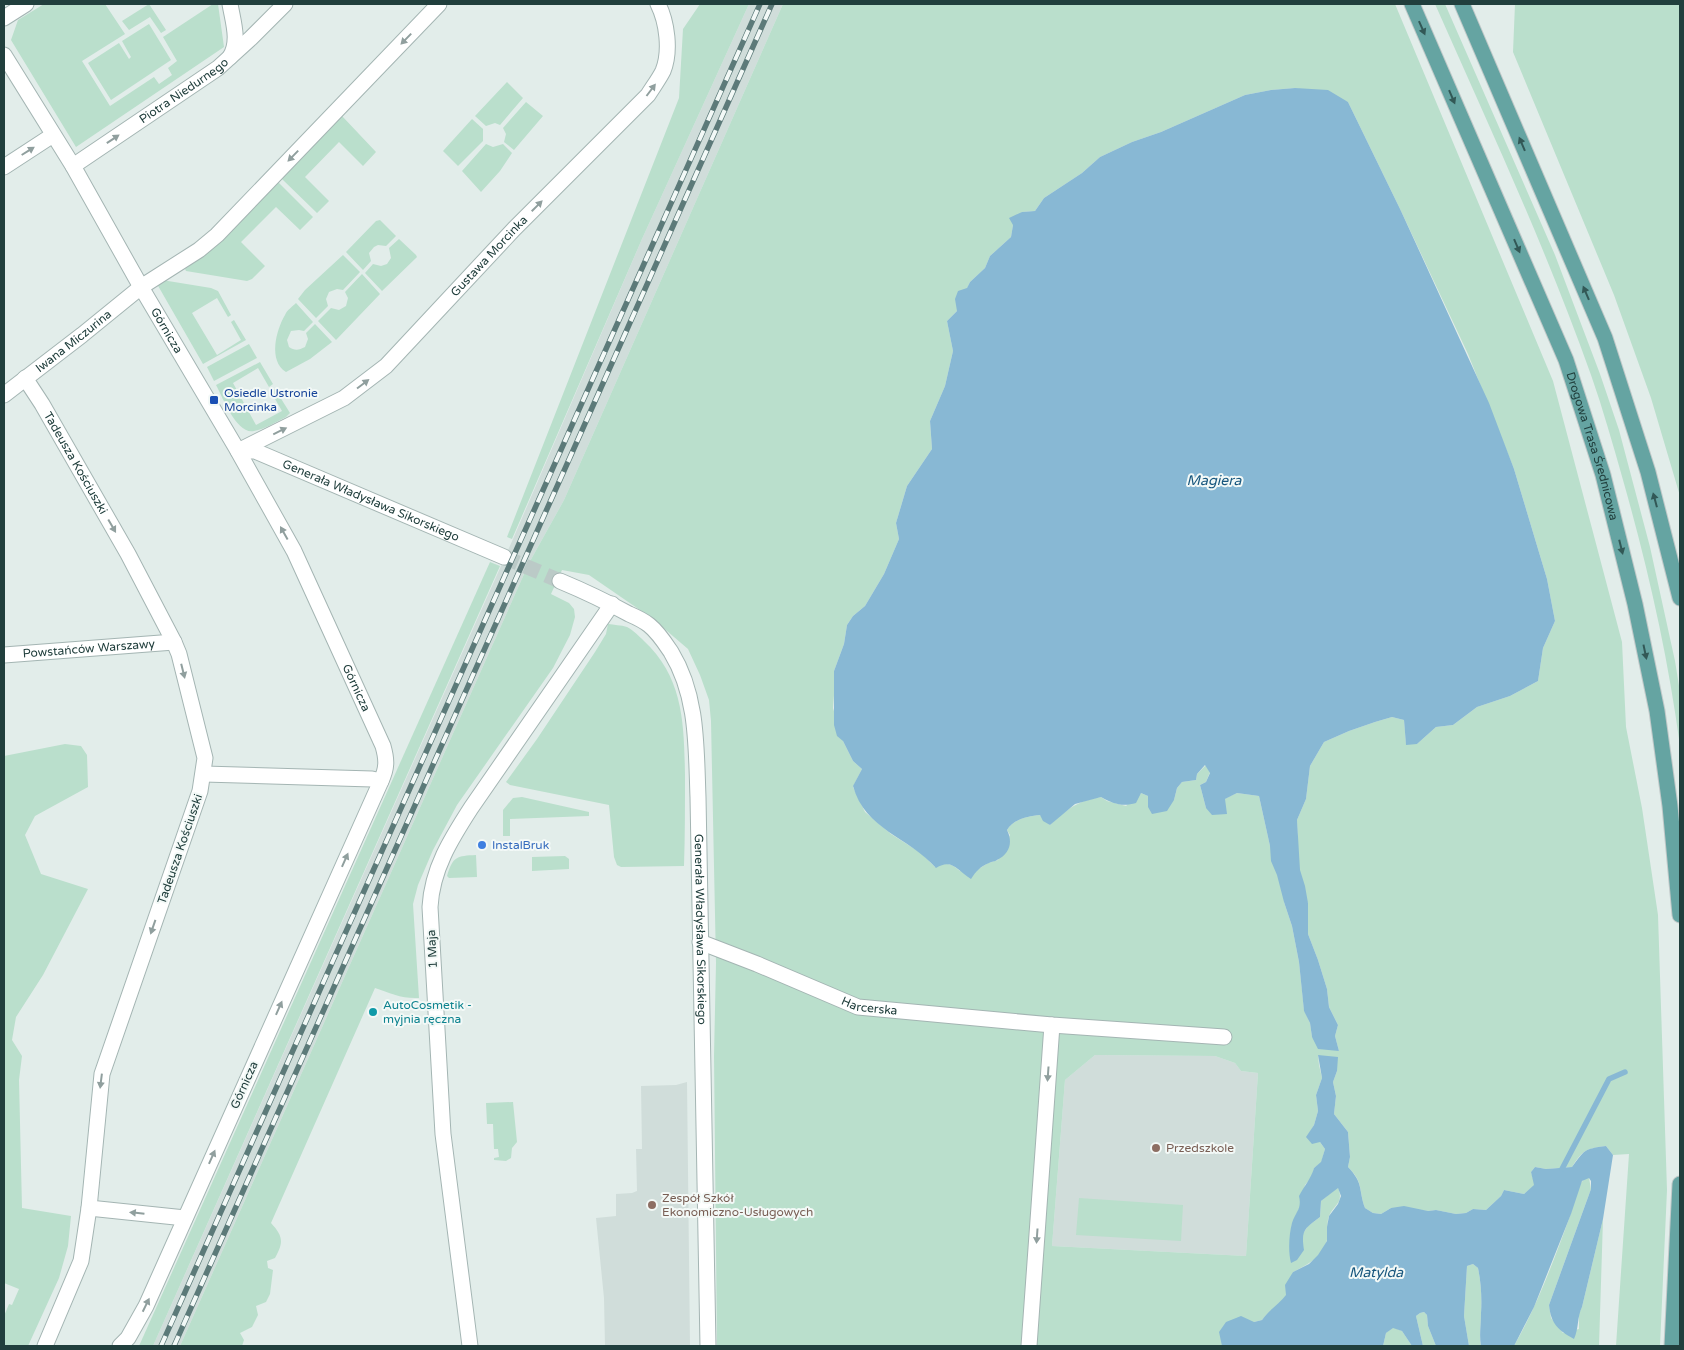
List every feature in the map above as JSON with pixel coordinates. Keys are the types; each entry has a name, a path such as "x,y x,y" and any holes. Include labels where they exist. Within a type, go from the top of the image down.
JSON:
{"main road":[{"name":"Drogowa Trasa Średnicowa","path":"1412,4 1566,360 1603,475 1635,604 1657,711 1670,806 1680,915"},
{"path":"1466,8 1605,338 1648,472 1680,598"},
{"path":"1672,1346 1680,1184"}],"street":[{"path":"4,18 26,4"},
{"path":"228,60 234,49 236,39 230,4"},
{"name":"Piotra Niedurnego","path":"72,166 228,60 285,4"},
{"path":"141,287 199,250 217,235 440,4"},
{"name":"Gustawa Morcinka","path":"238,451 344,398 386,366 514,229 648,95 664,70 667,52 664,21 658,4"},
{"name":"Górnicza","path":"4,55 72,166 294,551 383,746 387,764 146,1306 132,1332 120,1346"},
{"path":"4,167 53,135"},
{"name":"Iwana Miczurina","path":"4,395 141,287"},
{"name":"Tadeusza Kościuszki","path":"25,378 42,404 128,554 174,642 179,654 205,758 200,791 102,1074 89,1208 81,1261 45,1346"},
{"name":"Generała Władysława Sikorskiego","path":"238,451 255,451 504,557"},
{"name":"Generała Władysława Sikorskiego","path":"560,580 612,604 649,625 665,643 678,664 686,680 690,698 696,751 708,1346"},
{"name":"1 Maja","path":"470,1346 442,1125 430,907 432,883 437,868 453,836 471,808 612,604"},
{"name":"Powstańców Warszawy","path":"4,655 174,642"},
{"path":"204,774 372,779 381,781"},
{"name":"Harcerska","path":"700,942 858,1007 1052,1025 1224,1038"},
{"path":"1029,1346 1052,1025"},
{"path":"89,1208 184,1218"}],"shaded area":[{"path":"749,4 783,4 564,500 529,563 180,1346 153,1346 513,539 642,239"},
{"name":"Przedszkole","path":"1095,1055 1215,1056 1235,1063 1241,1071 1258,1073 1246,1256 1052,1246 1065,1080"},
{"name":"Zespół Szkół Ekonomiczno-Usługowych","path":"687,1082 690,1346 605,1346 604,1298 596,1218 616,1216 616,1194 637,1191 636,1149 642,1149 641,1086 676,1085"}],"green space":[{"path":"44,4 105,4 125,34 82,61 110,106 154,77 159,84 172,75 168,68 177,61 163,37 213,4 218,4 224,47 76,147 11,40 18,20"},
{"path":"149,4 166,30 161,33 150,17 129,30 122,21"},
{"path":"700,4 749,4 642,239 512,539 507,537 679,98 683,29"},
{"path":"783,4 1395,4 1553,381 1622,642 1626,727 1642,808 1658,915 1667,1190 1660,1346 1616,1346 1629,1154 1613,1155 1606,1146 1585,1151 1572,1167 1546,1169 1535,1167 1531,1172 1535,1185 1524,1194 1504,1190 1501,1196 1486,1210 1473,1209 1466,1213 1456,1214 1436,1210 1391,1208 1381,1214 1373,1213 1365,1208 1359,1182 1348,1167 1350,1157 1348,1132 1334,1114 1336,1096 1333,1082 1337,1071 1318,1055 1322,1078 1316,1095 1318,1111 1314,1125 1307,1137 1320,1142 1325,1149 1321,1163 1314,1168 1312,1177 1305,1185 1301,1204 1292,1225 1291,1236 1302,1235 1308,1226 1320,1217 1321,1201 1338,1187 1340,1197 1328,1219 1328,1237 1319,1255 1293,1272 1286,1296 1281,1302 1262,1320 1254,1322 1222,1346 717,1346 714,1056 716,963 709,700 688,649 653,619 589,575 562,570 551,594 569,603 574,609 575,617 570,635 553,668 457,805 433,850 418,885 413,904 419,998 402,997 375,988 271,1223 280,1236 281,1243 275,1258 267,1261 268,1268 273,1270 270,1294 266,1302 256,1306 258,1315 252,1327 240,1333 244,1340 242,1346 180,1346 529,563 564,500","holes":["1295,88 1348,102 1468,354 1514,469 1547,579 1555,621 1543,648 1538,681 1510,696 1477,707 1453,725 1436,727 1417,744 1406,744 1404,720 1392,717 1349,731 1324,742 1310,766 1306,799 1297,820 1298,846 1270,846 1259,796 1237,793 1206,808 1200,785 1206,782 1210,772 1206,765 1197,774 1196,780 1182,782 1177,788 1174,800 1148,807 1148,796 1141,793 1126,806 1107,801 1101,797 1073,806 1050,825 1040,815 1026,817 1013,823 1007,830 1010,835 998,860 988,863 977,870 960,871 948,864 935,867 921,853 891,834 865,812 853,787 862,769 853,761 843,741 833,708 834,671 844,644 847,625 853,616 865,606 884,574 899,539 896,523 907,486 932,449 930,421 945,386 953,351 947,321 957,311 970,282 985,268 990,256 1011,237 1013,225 1022,212 1035,211 1044,198 1082,173 1100,157 1245,95","1284,902 1308,902 1308,934 1327,989 1329,1007 1338,1025 1335,1036 1339,1051 1312,1037 1310,1023 1304,1010 1299,962 1292,926","1095,1055 1215,1056 1235,1063 1241,1071 1258,1073 1246,1256 1052,1246 1065,1080"]},
{"path":"1435,4 1445,4 1555,255 1619,430 1650,547 1675,661 1680,692 1680,746 1670,679 1649,579 1608,427 1574,328 1536,234"},
{"path":"1515,4 1680,4 1680,496 1651,398 1614,295 1513,52"},
{"path":"149,24 171,60 111,100 88,63 119,43 129,59 131,57 122,41"},
{"path":"507,82 523,98 500,125 495,123 486,126 475,116"},
{"path":"526,102 543,116 514,150 504,142 506,134 503,128"},
{"path":"342,116 376,152 363,166 339,142 305,177 329,201 317,213 282,179"},
{"path":"472,119 483,129 483,141 458,166 443,151"},
{"path":"486,144 493,147 503,144 512,153 500,171 481,192 462,171"},
{"path":"278,182 313,217 300,230 276,207 241,242 265,266 252,279 247,281 186,271 185,269 234,228"},
{"path":"380,220 396,236 386,246 378,245 374,247 369,253 371,261 363,270 346,252 376,221"},
{"path":"399,239 417,257 382,291 365,273 373,264 381,266 387,264 391,258 389,248"},
{"path":"343,255 360,272 343,290 337,289 329,292 326,299 328,306 316,318 298,299 305,290"},
{"path":"362,274 380,294 336,340 318,321 331,308 339,310 346,306 348,298 345,292"},
{"path":"162,280 211,288 218,291 231,315 228,317 217,298 192,313 217,355 241,340 231,322 234,320 246,340 203,364 157,284"},
{"path":"296,303 313,322 304,331 291,331 287,340 289,347 297,350 305,347 308,339 306,333 315,324 332,342 310,359 286,372 277,361 275,345 282,321 287,312"},
{"path":"249,344 257,358 214,381 207,367"},
{"path":"260,362 273,384 269,387 258,368 233,383 256,425 282,411 271,392 275,389 290,413 266,427 248,431 236,422 216,385"},
{"path":"490,562 500,566 153,1346 139,1346"},
{"path":"608,624 627,627 638,635 657,655 674,686 679,703 684,738 684,866 621,867 617,865 614,857 609,805 510,785 506,782 595,652 606,634"},
{"path":"65,744 81,746 87,755 88,787 35,816 25,835 41,874 88,889 43,975 16,1017 12,1040 22,1056 19,1080 22,1208 71,1216 68,1246 59,1278 28,1346 4,1346 4,1316 9,1304 12,1305 19,1289 4,1283 4,756"},
{"path":"522,797 589,812 589,816 510,819 510,836 503,836 503,810 513,798"},
{"path":"476,855 477,877 449,878 447,876 451,864 457,858"},
{"path":"565,856 569,859 569,869 532,871 532,857"},
{"path":"513,1102 517,1142 512,1148 511,1158 506,1161 494,1160 494,1158 499,1157 498,1149 494,1149 493,1124 487,1124 486,1103"},
{"path":"1586,1178 1589,1178 1591,1189 1549,1305 1551,1318 1563,1333 1579,1329 1579,1313 1603,1219 1599,1346 1514,1346 1545,1282 1570,1216 1579,1185"},
{"path":"1079,1198 1183,1205 1181,1241 1076,1235"},
{"path":"1473,1264 1478,1268 1481,1285 1481,1346 1469,1346 1464,1316 1467,1266"},
{"path":"1424,1312 1427,1315 1428,1326 1436,1346 1423,1346 1416,1316"},
{"path":"1393,1327 1402,1331 1412,1346 1383,1346 1386,1333"}],"water":[{"name":"Magiera","path":"1295,88 1328,90 1348,102 1401,211 1489,403 1514,469 1547,579 1555,621 1543,648 1538,681 1510,696 1477,707 1453,725 1436,727 1417,744 1406,745 1404,720 1392,717 1349,731 1324,742 1310,766 1306,799 1297,820 1300,870 1308,903 1308,934 1327,989 1329,1007 1338,1025 1335,1036 1339,1051 1318,1049 1312,1037 1310,1023 1304,1011 1299,962 1292,926 1271,861 1270,846 1259,796 1237,793 1225,799 1227,814 1212,815 1206,808 1200,785 1206,782 1210,773 1205,765 1197,774 1196,780 1182,782 1177,788 1174,800 1167,811 1152,814 1148,807 1148,796 1141,793 1136,803 1127,805 1118,804 1101,797 1075,804 1050,825 1043,821 1040,815 1026,817 1017,821 1007,830 1010,843 1005,854 996,861 981,867 971,879 954,866 946,864 936,868 925,857 877,823 867,813 859,801 853,786 862,769 853,761 843,741 837,736 834,725 834,671 844,644 847,625 853,616 865,606 884,574 899,539 896,523 907,486 932,449 930,421 945,386 953,351 947,321 957,311 955,299 958,291 967,288 970,282 985,268 990,256 1011,237 1013,225 1009,218 1022,212 1035,211 1044,198 1082,173 1100,157 1132,142 1161,132 1245,95"},
{"name":"Matylda","path":"1318,1055 1338,1057 1337,1071 1333,1082 1336,1096 1334,1114 1348,1132 1350,1157 1348,1167 1359,1182 1365,1208 1373,1213 1381,1214 1391,1208 1404,1206 1456,1214 1466,1213 1473,1209 1486,1210 1501,1196 1504,1190 1524,1194 1534,1185 1531,1172 1535,1167 1546,1169 1572,1167 1585,1151 1606,1146 1613,1155 1603,1219 1574,1339 1556,1326 1549,1305 1591,1189 1589,1178 1582,1181 1534,1307 1514,1346 1481,1346 1481,1285 1478,1268 1473,1264 1467,1266 1464,1316 1469,1346 1436,1346 1428,1326 1427,1315 1424,1312 1416,1316 1423,1346 1412,1346 1402,1331 1393,1328 1386,1333 1383,1346 1222,1346 1219,1332 1226,1322 1241,1316 1254,1322 1262,1320 1286,1295 1285,1285 1293,1272 1309,1264 1318,1255 1327,1241 1329,1216 1338,1204 1341,1196 1338,1188 1321,1201 1320,1217 1305,1230 1303,1238 1304,1250 1297,1260 1291,1263 1289,1248 1290,1232 1299,1207 1299,1196 1314,1168 1321,1162 1325,1149 1320,1142 1312,1144 1306,1137 1314,1125 1318,1111 1316,1095 1322,1078"}],"waterway":[{"path":"1562,1169 1609,1079 1625,1072"}],"tunnel":[{"path":"504,557 560,581"}],"railway":[{"path":"161,1346 760,4"},
{"path":"174,1346 772,4"}],"place":[{"name":"Osiedle Ustronie Morcinka","path":"214,400"},
{"name":"InstalBruk","path":"482,845"},
{"name":"AutoCosmetik - myjnia ręczna","path":"373,1012"},
{"name":"Przedszkole","path":"1156,1148"},
{"name":"Zespół Szkół Ekonomiczno-Usługowych","path":"652,1205"}]}
